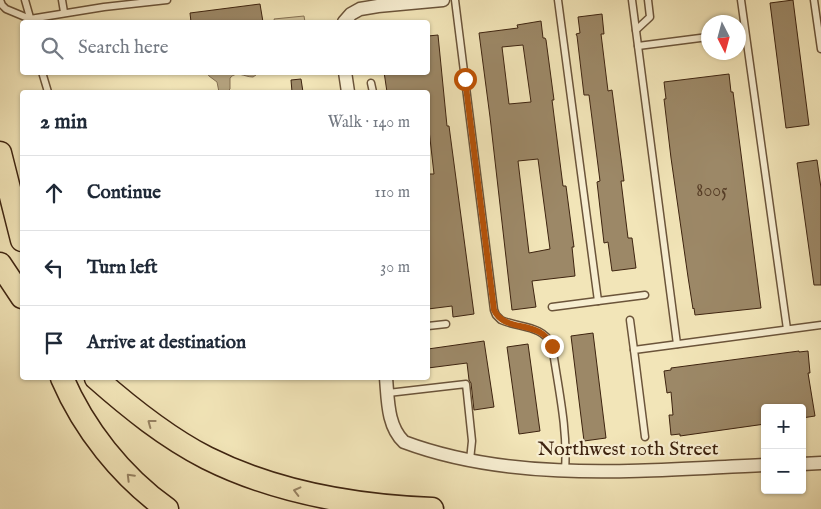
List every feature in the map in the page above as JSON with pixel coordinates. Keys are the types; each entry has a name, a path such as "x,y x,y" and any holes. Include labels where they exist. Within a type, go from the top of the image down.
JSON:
{"highway":[{"path":"0,153 20,232"},
{"path":"0,264 20,294"},
{"path":"63,380 87,425 101,445 118,465 167,509"},
{"path":"99,380 152,424 206,457 238,472 272,485 314,495 364,504 432,509"}],"street":[{"path":"346,20 351,14 360,9 443,0"},
{"path":"345,75 348,90"},
{"path":"386,380 388,393"},
{"name":"Northwest 10th Street","path":"388,393 392,423 399,438 404,442 429,450 470,460 521,467 619,472 761,465"},
{"path":"806,464 821,463"}],"lane":[{"path":"0,0 6,9 28,20"},
{"path":"25,0 30,20"},
{"path":"62,0 64,12"},
{"path":"34,20 64,12 168,0"},
{"path":"455,0 494,310 501,320 539,330 550,340 566,436 565,470"},
{"path":"558,0 598,301"},
{"path":"632,0 677,344"},
{"path":"636,30 650,17 648,0"},
{"path":"741,0 741,15"},
{"path":"814,0 821,49"},
{"path":"638,46 701,38"},
{"path":"746,58 787,329"},
{"path":"43,75 47,90"},
{"path":"371,82 373,90"},
{"path":"552,307 645,295"},
{"path":"630,320 645,437"},
{"path":"430,326 446,324"},
{"path":"634,350 821,325"},
{"path":"388,393 466,384 472,441 470,460"}],"shaded area":[{"path":"304,16 305,20 274,20"},
{"path":"234,75 230,78 229,90 219,90 217,82 209,76"}],"building":[{"path":"793,0 809,125 786,128 770,3"},
{"path":"260,4 263,20 191,20 190,13"},
{"path":"602,14 604,34 601,34 608,91 612,90 624,181 621,181 628,238 632,238 636,268 612,271 608,242 604,243 597,182 600,181 589,95 584,95 576,34 580,33 578,17"},
{"path":"541,21 543,38 546,40 563,186 566,186 574,247 572,247 575,276 532,281 536,307 512,310 479,33 518,28 517,25","holes":["523,45 531,102 509,104 502,47","538,159 550,249 529,253 518,161"]},
{"path":"438,35 447,126 449,126 474,314 453,317 452,306 430,309 430,174 434,174 430,139 430,90 387,90 384,75 430,75 430,36"},
{"path":"729,74 731,92 733,92 761,308 695,315 671,158 664,99 666,99 664,82"},
{"path":"301,79 303,90 292,90 291,80"},
{"path":"817,160 821,188 821,285 814,285 797,163"},
{"path":"593,333 606,438 584,441 571,336"},
{"path":"484,341 494,407 474,410 467,363 430,368 430,349"},
{"path":"528,344 540,431 519,434 507,347"},
{"path":"808,351 810,373 808,373 815,416 806,417 806,404 761,404 761,425 680,436 680,434 671,435 669,415 673,415 671,392 667,393 664,371 671,370 671,368"}],"route":[{"path":"465,79 494,310 501,320 539,330 550,340 552,346"}]}
